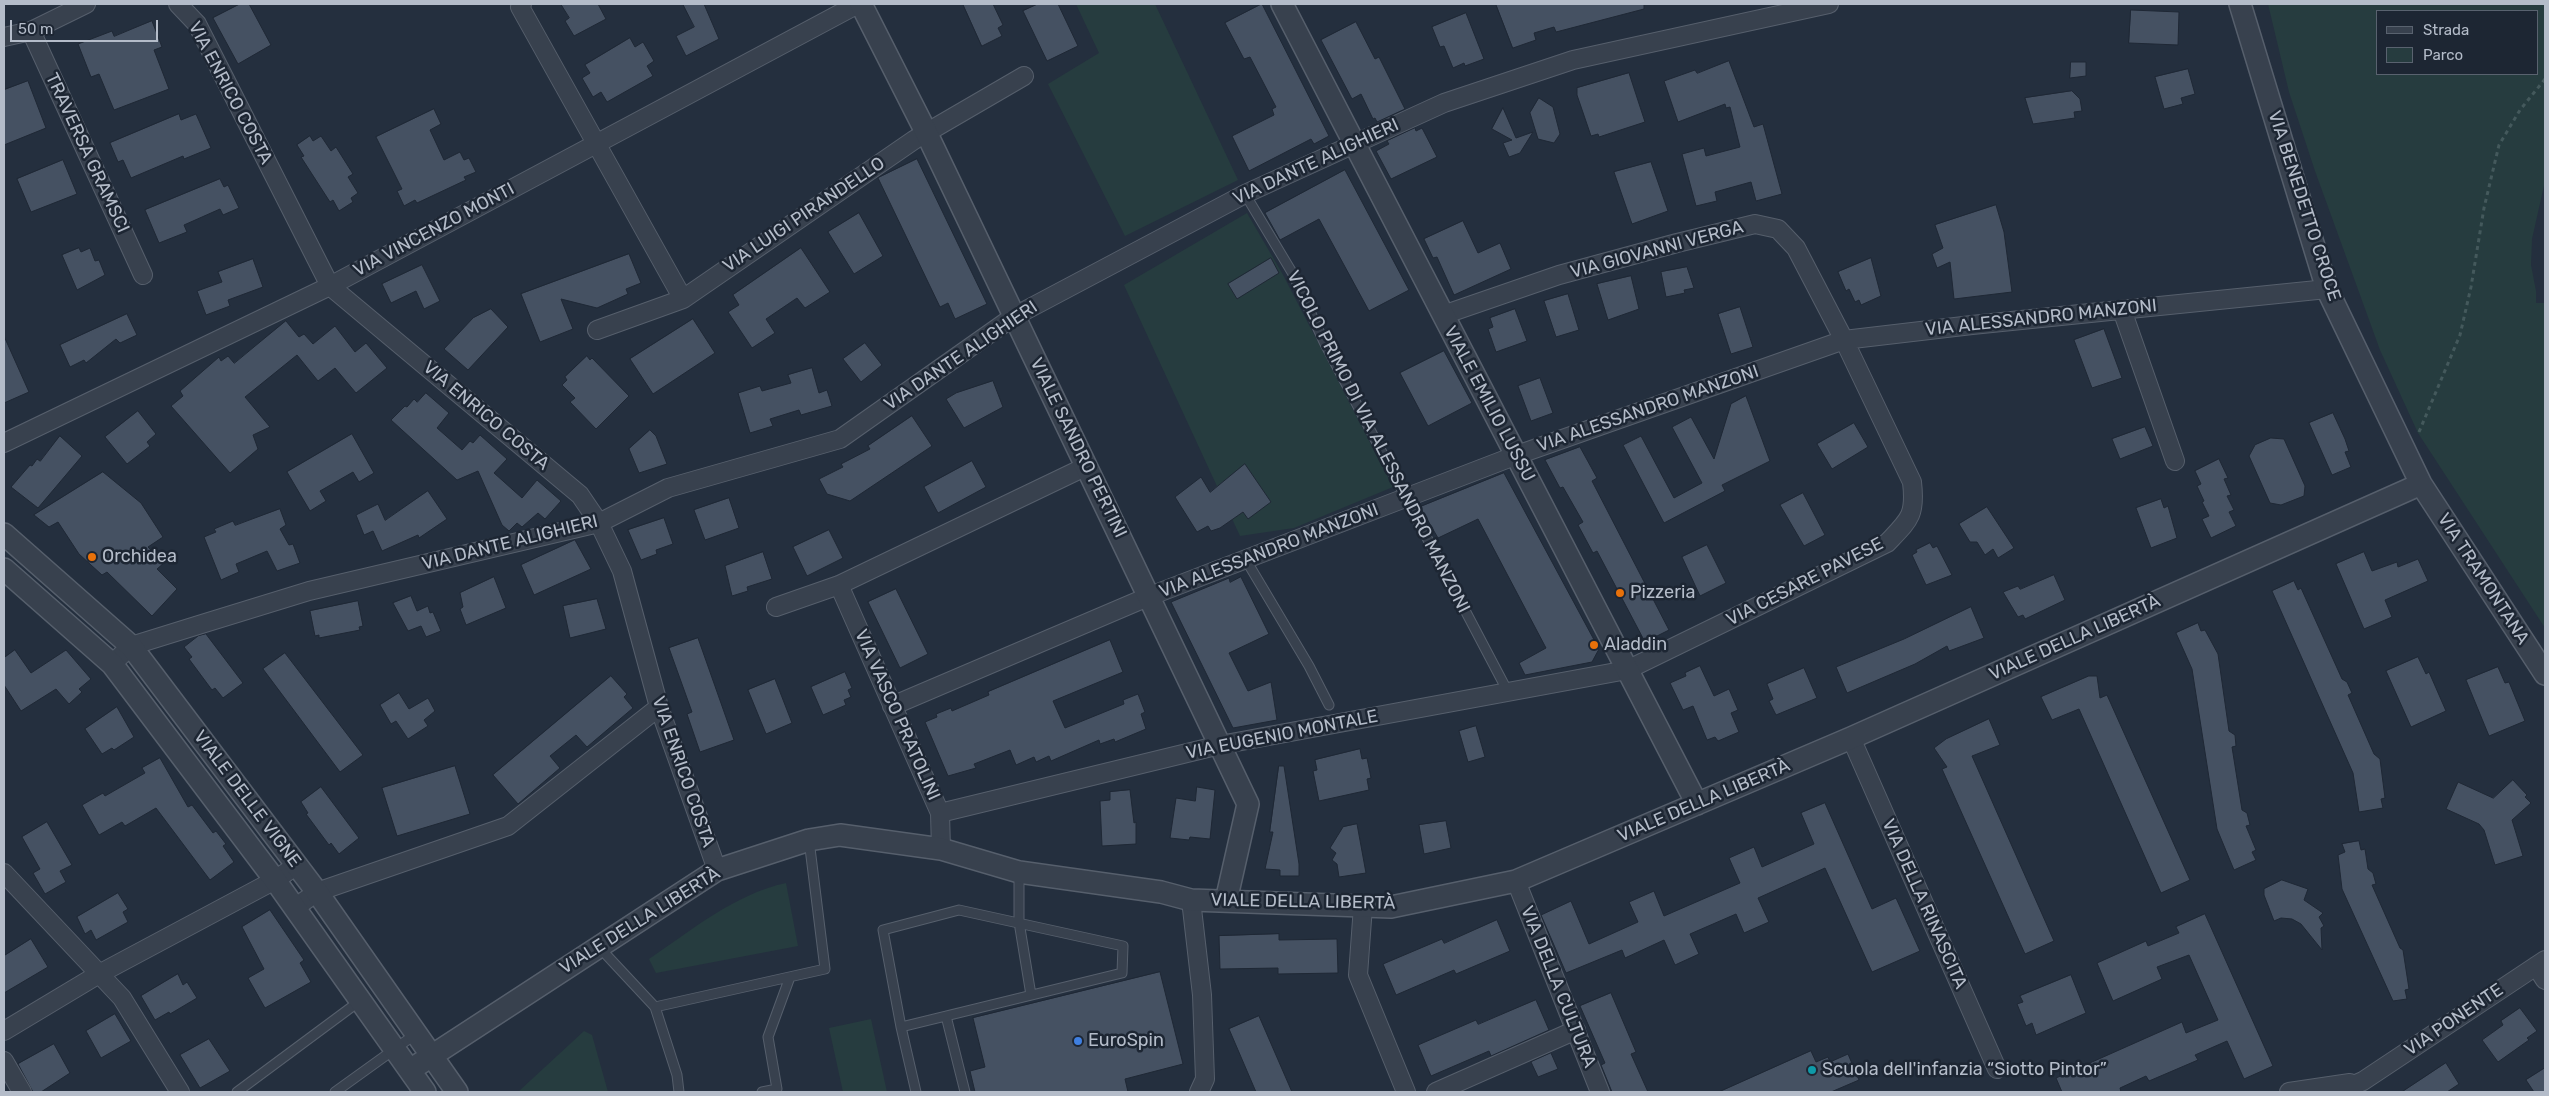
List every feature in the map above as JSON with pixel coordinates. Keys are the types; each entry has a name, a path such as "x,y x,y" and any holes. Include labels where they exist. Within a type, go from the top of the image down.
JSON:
{"street":[{"path":"4,37 31,32 86,4"},
{"name":"VIA ENRICO COSTA","path":"178,4 196,24 330,286 580,495 599,523 622,572 659,707 717,870"},
{"path":"522,4 520,7 683,299"},
{"name":"VIA VINCENZO MONTI","path":"4,443 330,286 597,142 860,4"},
{"name":"VIALE SANDRO PERTINI","path":"860,4 926,132 1013,317 1150,596 1248,804 1226,902"},
{"name":"VIALE EMILIO LUSSU","path":"1282,4 1697,804"},
{"name":"VIA DANTE ALIGHIERI","path":"112,664 131,646 309,591 599,523 668,488 840,439 1013,317 1245,194 1444,103 1573,60 1829,4"},
{"name":"VIA BENEDETTO CROCE","path":"2240,4 2327,289 2420,484"},
{"name":"TRAVERSA GRAMSCI","path":"31,32 143,275"},
{"name":"VIA LUIGI PIRANDELLO","path":"597,330 683,299 926,132 1024,76"},
{"name":"VIA GIOVANNI VERGA","path":"1443,315 1559,275 1755,224 1778,229 1796,248 1844,340"},
{"name":"VIA ALESSANDRO MANZONI","path":"892,706 1150,596 1517,455 1844,340 2327,289"},
{"path":"2122,310 2175,461"},
{"name":"VIA CESARE PAVESE","path":"1627,670 1886,543 1910,520 1914,498 1912,482 1844,340"},
{"path":"776,607 839,585 1087,466"},
{"name":"VIA TRAMONTANA","path":"2420,484 2545,674"},
{"name":"VIALE DELLA LIBERTÀ","path":"410,1070 717,870 809,840 840,835 941,849 1018,872 1161,892 1191,900 1391,907 1516,881 1851,738 2420,484"},
{"name":"VIALE DELLE VIGNE","path":"4,534 131,646 317,892 457,1092"},
{"name":"VIALE DELLE VIGNE","path":"4,569 112,664 296,907 425,1092"},
{"name":"VIA VASCO PRATOLINI","path":"839,585 940,813 941,849"},
{"name":"VIA EUGENIO MONTALE","path":"940,813 1220,745 1627,670"},
{"path":"296,907 317,892 508,826 659,707"},
{"name":"VIA DELLA RINASCITA","path":"1851,738 1997,1069"},
{"path":"4,1031 99,974 276,880 297,865"},
{"path":"4,873 122,998 180,1092"},
{"name":"VIA DELLA CULTURA","path":"1516,881 1600,1092"},
{"path":"1191,900 1202,995 1205,1079 1199,1092"},
{"path":"1362,906 1358,975 1406,1092"},
{"name":"VIA PONENTE","path":"2338,1092 2363,1081 2542,968"},
{"path":"1436,1092 1576,1030"},
{"path":"4,1061 22,1092"},
{"name":"VIA PONENTE","path":"2289,1092 2363,1081"}],"lane":[{"name":"VICOLO PRIMO DI VIA ALESSANDRO MANZONI","path":"1245,194 1293,274 1324,342 1508,692"},
{"path":"1246,560 1309,666 1329,705"},
{"path":"655,1007 825,969 809,840"},
{"path":"1018,872 1019,922 1031,995"},
{"path":"901,1027 1122,972 1123,946 959,910 883,930 901,1027 916,1092"},
{"path":"598,947 655,1007 677,1075 680,1092"},
{"path":"762,1092 777,1089 768,1037 790,977"},
{"path":"237,1092 360,1000"},
{"path":"946,1016 965,1092"},
{"path":"335,1092 417,1033"}],"path":[{"path":"2418,433 2460,335 2471,287 2484,208 2499,144 2520,110 2545,78"}],"green space":[{"path":"1076,4 1155,4 1238,180 1125,236 1048,84 1099,53"},
{"path":"2268,4 2545,4 2545,181 2532,239 2531,265 2536,291 2536,303 2545,303 2545,628 2418,433 2380,350 2315,171 2289,92"},
{"path":"1247,213 1282,273 1393,487 1294,528 1240,536 1124,285"},
{"path":"786,883 798,946 656,973 649,959 681,936 714,914 749,895"},
{"path":"871,1019 887,1092 843,1092 829,1028"},
{"path":"584,1031 592,1035 608,1092 518,1092"}],"building":[{"path":"240,4 249,4 271,45 238,64 213,18"},
{"path":"561,4 598,4 606,19 574,36 565,21 569,18"},
{"path":"683,4 704,4 719,39 686,56 676,36 694,27"},
{"path":"963,4 993,4 1003,25 998,28 1002,36 982,46"},
{"path":"1038,4 1058,4 1078,46 1047,61 1023,11"},
{"path":"1262,4 1329,136 1314,144 1311,139 1249,171 1232,136 1274,115 1272,109 1276,107 1250,57 1244,59 1225,23"},
{"path":"1496,4 1644,4 1644,9 1556,32 1554,27 1534,33 1536,40 1513,48"},
{"path":"2131,10 2179,12 2178,45 2129,43"},
{"path":"1466,13 1484,59 1465,66 1464,63 1453,68 1444,46 1440,47 1432,27"},
{"path":"152,21 162,47 154,50 169,89 114,110 99,74 91,77 78,44 112,31 114,36"},
{"path":"1356,22 1375,59 1379,57 1405,109 1377,122 1375,118 1373,119 1361,94 1352,99 1321,40"},
{"path":"630,38 635,47 643,42 654,61 647,66 653,76 607,102 601,92 593,97 582,78 590,73 585,65"},
{"path":"1729,61 1754,127 1763,124 1782,194 1756,201 1751,182 1715,192 1717,201 1696,206 1682,154 1704,148 1706,156 1740,147 1730,107 1726,108 1725,104 1678,122 1664,81 1695,70 1697,73"},
{"path":"2071,62 2086,62 2086,76 2070,78"},
{"path":"2188,69 2195,94 2181,98 2183,104 2164,109 2155,77"},
{"path":"1629,73 1645,122 1599,137 1598,134 1591,136 1577,95 1577,88"},
{"path":"28,81 46,128 4,145 4,90"},
{"path":"2072,91 2080,99 2082,111 2074,112 2075,118 2033,124 2025,98"},
{"path":"1539,98 1553,107 1560,134 1554,143 1538,139 1530,113"},
{"path":"1503,108 1516,138 1533,132 1520,153 1509,157 1503,143 1512,140 1492,129"},
{"path":"434,109 441,124 430,130 444,160 460,152 464,160 469,158 476,172 464,177 466,180 417,203 415,200 404,206 397,191 402,189 376,137"},
{"path":"179,114 181,120 196,114 211,148 184,159 183,156 131,178 123,160 118,162 110,143"},
{"path":"1415,128 1416,131 1422,128 1437,157 1391,179 1376,151 1389,144 1387,141"},
{"path":"310,136 313,141 321,136 331,151 336,147 353,174 348,177 358,193 351,198 353,202 339,211 333,200 330,202 301,157 304,156 297,145"},
{"path":"917,159 987,304 955,319 948,303 940,307 878,178"},
{"path":"63,160 77,194 31,212 17,179"},
{"path":"1651,162 1668,211 1632,224 1614,172"},
{"path":"1345,170 1409,290 1369,311 1319,219 1280,240 1265,213"},
{"path":"220,179 224,187 228,185 239,208 223,215 220,209 184,225 187,232 159,243 145,210"},
{"path":"1996,205 2004,232 2012,292 1954,299 1950,262 1937,268 1932,254 1943,248 1935,225"},
{"path":"859,213 883,256 854,274 828,232"},
{"path":"1463,221 1478,253 1500,243 1511,269 1454,295 1437,257 1433,258 1424,239"},
{"path":"79,248 81,252 90,248 95,261 99,260 105,275 77,290 62,255"},
{"path":"801,248 830,292 805,308 797,298 766,319 775,333 752,348 728,312 739,305 733,295"},
{"path":"629,254 641,283 626,289 628,294 597,308 561,299 573,329 540,342 521,294"},
{"path":"1271,258 1279,273 1237,299 1228,284"},
{"path":"1871,258 1881,296 1861,305 1859,300 1855,302 1849,289 1846,291 1838,272"},
{"path":"253,259 263,287 228,300 230,306 206,315 197,291 222,282 218,272"},
{"path":"422,265 440,301 424,309 416,291 391,303 382,284"},
{"path":"1687,267 1694,288 1684,290 1685,293 1666,297 1661,272"},
{"path":"1631,276 1639,309 1608,320 1597,284"},
{"path":"1568,294 1579,330 1556,337 1544,301"},
{"path":"1740,307 1753,347 1731,354 1718,314"},
{"path":"491,309 508,327 468,370 444,349 473,318"},
{"path":"1515,309 1527,341 1496,352 1488,329 1493,327 1490,318"},
{"path":"127,314 137,335 120,343 116,339 86,363 84,360 70,367 60,345"},
{"path":"693,319 715,353 653,394 630,359"},
{"path":"286,321 299,337 304,334 313,344 335,326 355,352 366,343 387,368 356,393 335,368 318,381 297,355 245,397 270,427 253,435 258,449 230,473 171,406 183,396 180,391 219,357 221,361 228,356 234,363"},
{"path":"2104,329 2122,378 2092,388 2074,340"},
{"path":"4,336 29,392 4,403"},
{"path":"865,343 882,365 861,382 843,359"},
{"path":"1444,351 1472,403 1428,426 1400,373"},
{"path":"587,356 590,360 592,358 629,396 596,429 570,402 575,398 562,385 567,380 565,377"},
{"path":"812,368 819,393 827,390 832,406 801,415 799,410 770,419 773,426 750,433 738,393 760,386 762,391 791,383 788,375"},
{"path":"1540,378 1553,413 1531,421 1518,386"},
{"path":"993,381 1003,407 964,428 946,399 956,393"},
{"path":"426,393 449,413 437,428 462,450 470,441 473,443 480,435 507,459 494,473 522,498 537,480 561,501 545,519 538,513 522,527 517,523 509,531 502,525 478,471 457,480 391,420 414,399 417,402"},
{"path":"1746,396 1770,461 1722,485 1725,491 1664,523 1623,445 1641,436 1674,498 1702,483 1672,427 1691,417 1714,459 1731,404"},
{"path":"138,411 156,434 147,442 150,446 127,464 105,437"},
{"path":"2333,413 2349,451 2345,452 2351,467 2332,475 2309,423"},
{"path":"912,416 932,446 850,501 827,494 819,479 843,467 841,464 870,449 868,446"},
{"path":"1854,423 1868,447 1832,469 1817,444"},
{"path":"2145,427 2153,446 2120,459 2112,439"},
{"path":"650,430 656,436 667,464 639,473 629,449"},
{"path":"352,434 374,473 359,482 353,472 320,491 326,501 310,511 287,472"},
{"path":"60,436 82,456 38,508 11,487 30,465 32,466 37,459 40,461"},
{"path":"2271,438 2284,439 2305,486 2304,496 2281,505 2270,503 2249,456 2255,445"},
{"path":"1580,447 1597,478 1592,481 1669,630 1645,642 1597,551 1593,553 1578,525 1583,522 1563,487 1560,488 1545,460"},
{"path":"2219,459 2228,478 2224,479 2231,495 2227,496 2234,510 2229,512 2236,526 2211,538 2202,519 2209,516 2197,486 2201,484 2195,471"},
{"path":"972,461 986,487 938,513 924,487"},
{"path":"1245,464 1271,502 1248,519 1243,512 1220,528 1211,531 1208,526 1197,532 1175,497 1201,477 1210,492"},
{"path":"103,472 141,503 163,537 148,547 164,563 157,569 177,589 152,616 107,572 102,575 79,554 58,522 49,527 34,515"},
{"path":"1504,473 1599,649 1592,662 1525,675 1519,663 1546,648 1478,519 1438,538 1420,507"},
{"path":"428,491 447,519 419,538 418,535 382,551 373,531 364,535 356,515 378,504 385,520"},
{"path":"1803,493 1825,535 1804,546 1780,505"},
{"path":"729,498 739,528 705,540 694,510"},
{"path":"2161,499 2164,508 2168,506 2177,538 2151,548 2136,508"},
{"path":"1987,507 2014,548 1998,558 1993,549 1985,555 1977,542 1970,542 1959,524"},
{"path":"280,509 286,525 280,529 289,545 293,544 300,563 277,571 267,551 236,564 239,572 221,580 204,537 216,532 214,529 233,521 235,525"},
{"path":"664,518 673,544 656,550 657,554 641,560 628,530"},
{"path":"829,530 843,558 807,576 793,547"},
{"path":"575,540 591,569 534,595 521,565"},
{"path":"1930,543 1933,548 1937,546 1952,575 1926,585 1912,555 1917,552 1916,550"},
{"path":"1707,545 1726,583 1700,596 1682,557"},
{"path":"763,552 772,579 747,587 748,591 732,596 725,566"},
{"path":"2364,552 2372,571 2397,562 2398,567 2418,559 2428,581 2385,600 2392,617 2364,629 2336,564"},
{"path":"2054,575 2065,600 2025,619 2023,615 2018,617 2003,592 2018,586 2020,589"},
{"path":"494,577 506,608 466,625 460,609 463,607 460,593"},
{"path":"1241,577 1269,634 1229,653 1248,691 1271,682 1277,720 1233,728 1171,602 1229,578 1230,582"},
{"path":"2294,581 2298,590 2301,588 2342,679 2347,682 2352,693 2348,695 2374,754 2380,759 2385,798 2381,799 2383,808 2359,812 2353,773 2272,591"},
{"path":"896,589 928,654 900,668 868,602"},
{"path":"411,596 417,611 428,606 430,613 433,612 441,631 426,637 421,626 408,631 393,603"},
{"path":"597,599 606,629 570,638 563,606"},
{"path":"358,601 363,626 359,627 360,630 319,638 319,635 315,636 310,611"},
{"path":"1971,607 1984,638 1949,651 1947,646 1915,664 1847,693 1836,667 1904,639"},
{"path":"2198,623 2201,631 2205,630 2218,654 2229,731 2235,735 2236,746 2232,747 2242,810 2247,813 2250,825 2246,826 2256,850 2252,852 2256,860 2234,870 2217,829 2192,669 2176,633"},
{"path":"206,634 243,683 223,698 215,688 212,690 189,659 192,657 184,647 198,636"},
{"path":"698,638 734,740 700,752 687,714 692,712 669,648"},
{"path":"1110,640 1123,672 1053,701 1065,728 1124,704 1123,700 1138,694 1145,712 1141,714 1146,729 1115,742 1114,739 1100,744 1099,740 1051,761 1049,756 1036,762 1034,757 1016,765 1010,750 974,764 976,768 948,776 925,722 937,717 936,714 951,708 952,711 989,695 988,692"},
{"path":"15,650 31,673 66,650 91,679 79,689 82,692 69,704 56,689 21,711 4,685 4,658"},
{"path":"285,653 363,755 340,772 263,669"},
{"path":"2418,657 2426,674 2429,672 2446,711 2411,727 2386,671"},
{"path":"1700,666 1714,696 1729,689 1738,710 1731,713 1739,732 1718,741 1715,737 1707,740 1693,706 1683,710 1670,683 1686,676 1685,673"},
{"path":"2498,667 2505,683 2509,682 2525,721 2489,736 2466,680"},
{"path":"1804,668 1817,698 1776,715 1769,701 1773,699 1767,684"},
{"path":"845,672 852,688 848,690 851,697 844,700 846,705 823,715 811,687"},
{"path":"611,676 627,694 624,697 633,708 587,747 576,735 550,756 560,768 518,804 493,775"},
{"path":"2089,676 2097,676 2100,698 2107,695 2190,880 2161,893 2079,709 2052,720 2041,697"},
{"path":"775,679 792,723 766,734 748,690"},
{"path":"399,693 409,709 428,698 435,711 424,720 428,726 408,739 396,721 391,724 380,705"},
{"path":"117,707 134,737 114,750 112,748 102,754 85,729"},
{"path":"1989,719 2000,745 1972,756 2054,941 2025,954 1942,769 1947,767 1934,748 1946,739"},
{"path":"1476,726 1485,757 1468,762 1459,731"},
{"path":"1360,749 1362,759 1367,758 1371,778 1367,779 1369,790 1319,801 1313,771 1317,770 1315,760"},
{"path":"160,758 188,807 192,805 213,833 216,831 226,844 223,846 234,862 210,880 156,808 125,826 122,822 99,835 82,805 103,793 105,796 145,773 142,768"},
{"path":"455,766 470,814 397,836 382,788"},
{"path":"1279,766 1284,766 1299,864 1299,876 1280,876 1280,870 1265,869 1273,832 1270,832"},
{"path":"2513,780 2527,795 2525,797 2531,803 2512,820 2523,856 2495,865 2484,830 2479,824 2446,809 2458,782 2493,798"},
{"path":"321,787 359,838 339,854 331,843 329,845 306,814 308,813 301,802"},
{"path":"1197,787 1215,790 1210,839 1190,837 1189,840 1170,838 1176,798 1195,801"},
{"path":"1130,790 1134,823 1136,822 1136,844 1102,846 1100,801 1110,800 1110,792"},
{"path":"1825,803 1872,909 1896,898 1920,951 1872,972 1825,868 1758,898 1769,922 1744,933 1736,914 1690,934 1699,954 1675,965 1664,940 1625,958 1622,950 1566,973 1541,915 1571,901 1589,944 1638,922 1629,902 1654,891 1664,916 1740,883 1729,858 1754,847 1762,867 1814,844 1801,813"},
{"path":"1446,821 1451,848 1424,854 1419,825"},
{"path":"47,822 72,865 60,871 66,882 45,894 33,873 40,869 22,837"},
{"path":"1357,824 1366,873 1339,877 1337,864 1332,860 1336,853 1330,848 1343,827"},
{"path":"2359,841 2361,850 2365,849 2368,869 2373,873 2376,884 2372,885 2400,948 2403,950 2409,989 2405,990 2407,999 2393,1001 2342,889 2338,855 2345,852 2342,844"},
{"path":"2282,880 2308,889 2304,900 2323,913 2319,917 2324,926 2321,928 2322,950 2301,924 2292,919 2281,918 2274,921 2264,895 2264,889"},
{"path":"118,893 128,909 123,912 128,922 96,940 91,930 85,934 77,917"},
{"path":"270,910 304,960 300,963 311,982 265,1008 248,978 264,969 242,927"},
{"path":"2205,914 2273,1066 2244,1079 2227,1041 2195,1055 2198,1060 2149,1081 2146,1076 2120,1088 2121,1092 2062,1092 2056,1078 2182,1022 2186,1033 2218,1020 2189,955 2157,967 2162,979 2113,1001 2097,963 2146,941 2148,946 2179,933 2176,927"},
{"path":"1497,920 1510,951 1456,974 1454,970 1396,995 1383,964 1442,939 1444,943"},
{"path":"1279,934 1279,940 1337,939 1338,973 1278,974 1278,968 1220,969 1219,936"},
{"path":"31,939 48,967 4,993 4,956"},
{"name":"EuroSpin","path":"1160,972 1183,1064 1125,1079 1128,1092 975,1092 970,1071 985,1067 973,1018"},
{"path":"178,974 183,985 187,982 197,998 170,1014 169,1012 155,1020 141,996"},
{"path":"2071,975 2086,1013 2036,1035 2032,1023 2026,1026 2017,1004 2023,1002 2020,996"},
{"path":"1611,993 1636,1052 1631,1054 1648,1092 1612,1092 1601,1065 1605,1063 1580,1006"},
{"path":"1536,1000 1549,1030 1491,1056 1489,1051 1431,1076 1418,1045 1476,1020 1478,1024"},
{"path":"2520,1008 2537,1031 2527,1038 2529,1040 2498,1062 2482,1040 2503,1025 2501,1021"},
{"path":"115,1014 131,1041 101,1058 86,1031"},
{"path":"1259,1016 1292,1092 1256,1092 1229,1029"},
{"path":"209,1039 230,1071 200,1088 180,1055"},
{"path":"54,1044 70,1073 41,1092 33,1092 18,1064"},
{"name":"Scuola dell'infanzia “Siotto Pintor”","path":"1811,1051 1816,1062 1828,1057 1830,1062 1848,1054 1859,1080 1831,1092 1719,1092"},
{"path":"1551,1053 1558,1069 1538,1077 1531,1062"},
{"path":"2446,1063 2459,1084 2447,1092 2402,1092"},
{"path":"2545,1068 2545,1092 2534,1092 2526,1080"}],"place":[{"name":"Orchidea","path":"92,557"},
{"name":"Pizzeria","path":"1620,593"},
{"name":"Aladdin","path":"1594,645"},
{"name":"EuroSpin","path":"1078,1041"},
{"name":"Scuola dell'infanzia “Siotto Pintor”","path":"1812,1070"}]}
